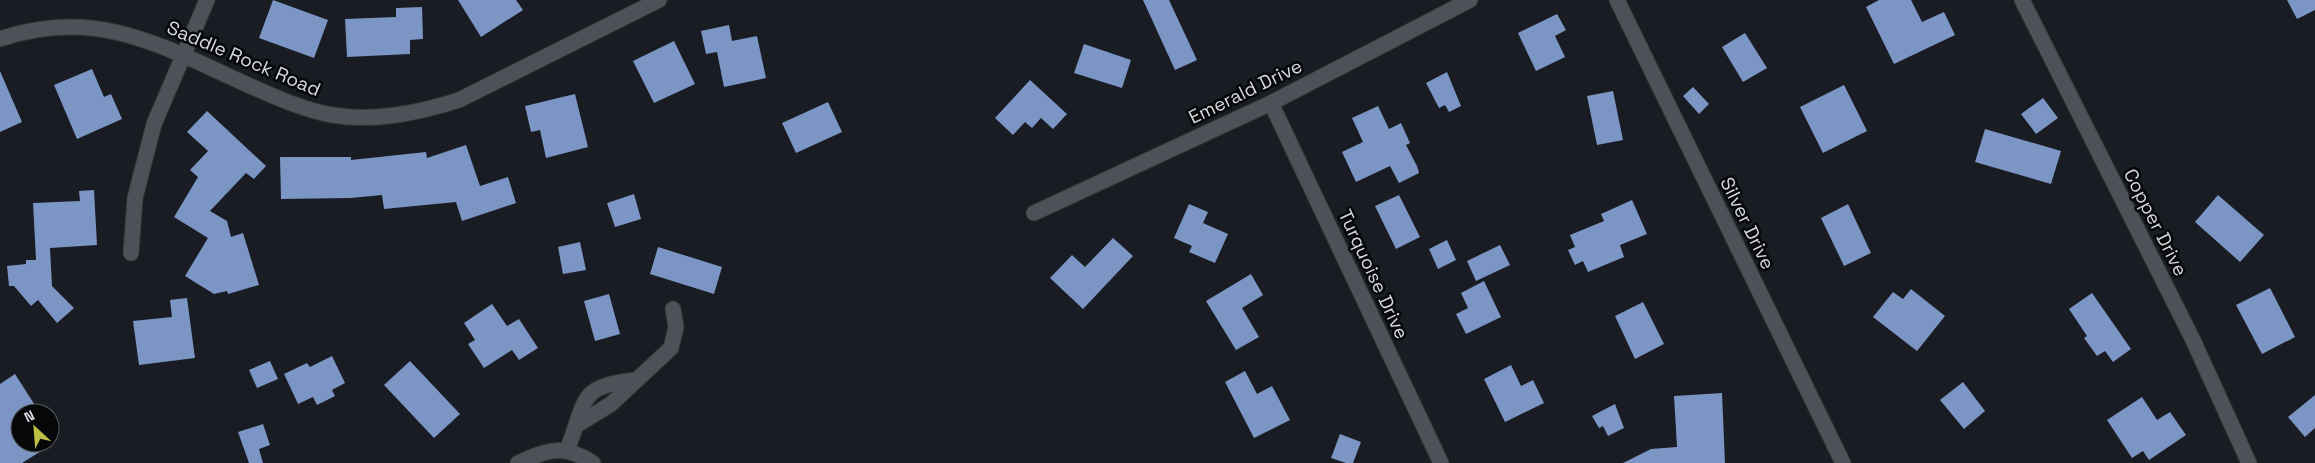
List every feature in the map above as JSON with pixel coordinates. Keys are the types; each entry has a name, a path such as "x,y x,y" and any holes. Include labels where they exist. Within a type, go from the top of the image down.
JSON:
{"street":[{"path":"131,253 135,198 154,124 207,0"},
{"name":"Saddle Rock Road","path":"0,39 46,29 81,27 119,31 154,42 277,98 332,115 363,118 428,110 459,100 659,0"},
{"name":"Emerald Drive","path":"1034,213 1271,103 1470,0"},
{"name":"Silver Drive","path":"1617,0 1843,463"},
{"name":"Copper Drive","path":"2022,0 2193,340 2249,463"},
{"name":"Turquoise Drive","path":"1271,103 1441,463"},
{"path":"577,425 611,404 671,348 676,328 673,309"},
{"path":"567,450 577,425 581,406 592,390 616,381 637,380"},
{"path":"518,463 551,451 567,450 588,460"}],"building":[{"path":"273,0 328,20 314,58 259,38"},
{"path":"458,0 516,0 523,10 481,37"},
{"path":"1143,0 1169,0 1197,60 1175,70"},
{"path":"1879,0 1911,0 1922,22 1944,12 1955,35 1894,64 1866,7"},
{"path":"2287,0 2315,0 2315,10 2297,19"},
{"path":"422,7 423,39 410,40 410,54 347,57 345,19 396,17 396,8"},
{"path":"1557,14 1566,30 1555,36 1565,57 1536,71 1518,33"},
{"path":"729,25 732,41 757,36 766,78 724,87 717,52 706,54 701,31"},
{"path":"1745,33 1767,68 1743,82 1722,47"},
{"path":"674,41 695,84 654,103 633,61"},
{"path":"1084,44 1131,60 1122,88 1074,73"},
{"path":"92,69 104,97 111,94 122,119 77,139 54,85"},
{"path":"0,71 22,122 0,132"},
{"path":"1447,72 1461,106 1449,112 1445,105 1439,108 1426,83"},
{"path":"1030,80 1067,114 1053,129 1041,118 1032,128 1025,122 1013,135 995,118"},
{"path":"1844,85 1867,131 1823,153 1800,107"},
{"path":"1693,87 1709,104 1699,114 1683,96"},
{"path":"1613,91 1623,140 1597,145 1587,96"},
{"path":"575,94 588,147 546,158 540,130 531,132 525,106"},
{"path":"2043,98 2058,118 2036,134 2021,114"},
{"path":"828,102 842,132 796,153 782,123"},
{"path":"1378,106 1389,129 1401,123 1410,143 1406,145 1419,173 1399,183 1390,166 1356,182 1342,152 1363,142 1352,118"},
{"path":"207,111 266,166 254,179 246,173 210,211 227,221 231,237 243,233 259,285 228,294 227,291 214,294 185,276 208,238 174,217 198,177 190,170 208,151 187,132"},
{"path":"1985,129 2061,151 2051,184 1975,162"},
{"path":"466,145 480,186 508,177 516,203 462,221 456,202 384,209 382,195 351,198 281,199 280,157 351,157 351,160 426,152 427,158"},
{"path":"94,190 97,245 50,248 52,286 74,308 57,323 38,300 31,306 14,286 9,286 7,266 26,264 26,260 36,260 33,203 80,201 79,191"},
{"path":"634,194 641,219 615,227 607,203"},
{"path":"1399,195 1420,237 1396,249 1375,206"},
{"path":"2218,195 2264,235 2240,262 2195,222"},
{"path":"1632,200 1647,234 1620,245 1624,257 1588,272 1583,261 1575,265 1568,250 1575,247 1570,235 1604,221 1601,214"},
{"path":"1189,204 1208,212 1203,223 1228,234 1215,263 1189,252 1192,246 1174,238"},
{"path":"1848,204 1871,253 1844,266 1821,218"},
{"path":"1113,238 1133,256 1083,309 1050,278 1072,255 1085,267"},
{"path":"1447,240 1456,260 1438,269 1429,249"},
{"path":"580,242 586,270 563,274 558,247"},
{"path":"1500,245 1510,265 1476,281 1467,261"},
{"path":"658,247 722,267 714,294 650,274"},
{"path":"1251,274 1263,295 1242,308 1259,337 1236,350 1206,301"},
{"path":"1484,281 1501,317 1466,334 1456,314 1468,308 1461,293"},
{"path":"2270,288 2295,337 2262,354 2236,305"},
{"path":"1911,289 1945,316 1917,351 1873,317 1893,292 1903,299"},
{"path":"2092,293 2131,349 2113,362 2105,351 2097,356 2084,338 2087,336 2069,309"},
{"path":"609,294 620,334 595,341 584,301"},
{"path":"187,298 195,358 139,365 133,321 172,317 170,300"},
{"path":"1643,302 1664,344 1635,359 1615,316"},
{"path":"492,304 507,326 519,319 538,348 519,360 512,350 484,368 468,344 475,340 464,323"},
{"path":"332,356 345,383 332,390 335,396 317,405 313,397 298,404 284,374 307,363 310,367"},
{"path":"270,361 278,379 257,388 249,370"},
{"path":"410,361 460,414 434,438 384,385"},
{"path":"1511,365 1521,386 1533,380 1544,403 1505,422 1484,379"},
{"path":"1245,371 1257,394 1272,386 1290,420 1254,438 1225,382"},
{"path":"15,374 34,403 10,403 10,453 38,453 22,463 0,463 0,384"},
{"path":"1963,382 1985,411 1964,429 1940,400"},
{"path":"1722,393 1725,463 1623,463 1651,449 1677,447 1674,396"},
{"path":"2315,395 2315,428 2305,437 2288,417"},
{"path":"2142,397 2157,420 2170,412 2186,435 2149,460 2143,451 2132,458 2107,420"},
{"path":"1615,404 1624,428 1608,436 1603,426 1599,428 1592,416"},
{"path":"263,424 270,445 259,449 263,463 249,463 238,432"},
{"path":"1340,434 1361,442 1353,463 1346,463 1331,458"}]}
